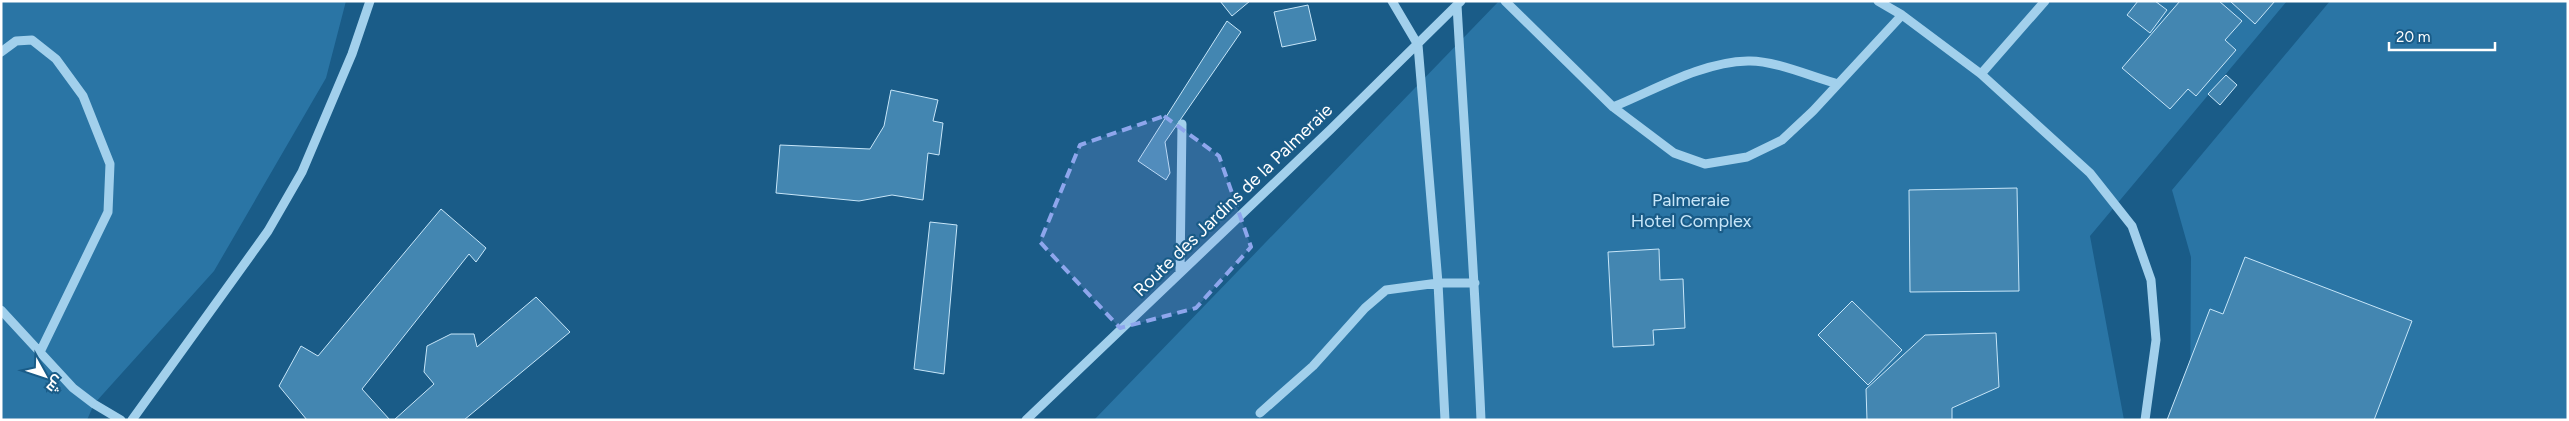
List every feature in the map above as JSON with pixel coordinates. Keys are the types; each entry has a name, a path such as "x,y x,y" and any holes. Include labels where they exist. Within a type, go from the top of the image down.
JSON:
{"street":[{"path":"132,420 268,231 297,180 352,54 370,1"},
{"path":"1392,1 1418,45 1438,283 1445,420"},
{"path":"1506,1 1613,108 1674,153 1705,164 1747,157 1782,140 1838,84 1902,15"},
{"path":"1878,1 1902,15 1981,74 2090,173 2132,226 2150,280 2156,340 2145,420"},
{"path":"1981,74 2045,1"},
{"path":"1459,3 1469,222 1475,282 1481,420"},
{"name":"Route des Jardins de la Palmeraie","path":"1026,420 1418,45 1459,3"},
{"path":"1,52 16,41 32,40 56,59 84,96 110,164 108,212 41,350"},
{"path":"1613,108 1700,71 1742,62 1768,64 1838,84"},
{"path":"1180,272 1182,124"},
{"path":"1260,413 1312,366 1365,308 1386,290 1438,283 1475,282"},
{"path":"1,310 41,350 73,388 94,404 121,420"}],"highlighted area":[{"path":"1164,116 1219,156 1251,247 1196,308 1120,328 1040,242 1080,145"}],"green space":[{"path":"1,1 346,1 326,78 214,271 94,404 87,420 1,420"},
{"name":"Palmeraie Hotel Complex","path":"1499,1 2287,1 2090,236 2124,420 1094,420"},
{"path":"2330,1 2568,1 2568,420 2190,420 2191,257 2172,190"}],"building":[{"path":"1220,1 1250,1 1232,16"},
{"path":"2138,1 2155,1 2167,10 2150,33 2127,15"},
{"path":"2180,1 2219,1 2242,21 2225,40 2236,50 2196,96 2188,89 2170,109 2122,68"},
{"path":"2230,1 2275,1 2255,24"},
{"path":"1308,5 1316,40 1282,47 1274,12"},
{"path":"1227,21 1241,32 1165,142 1170,173 1166,180 1138,161"},
{"path":"2226,75 2237,85 2220,105 2208,94"},
{"path":"891,90 938,100 933,121 943,123 939,155 928,153 923,200 892,195 859,201 776,193 780,145 870,149 884,126"},
{"path":"2017,188 2019,291 1910,292 1909,190"},
{"path":"441,209 486,248 476,262 469,254 362,389 390,420 307,420 279,386 301,346 318,356"},
{"path":"930,222 957,225 944,374 914,369"},
{"path":"1659,249 1660,280 1683,279 1685,328 1653,330 1654,345 1613,347 1608,252"},
{"path":"2245,257 2412,321 2374,420 2167,420 2210,309 2223,314"},
{"path":"536,297 570,332 464,420 394,420 434,384 424,372 427,346 451,334 474,334 477,347"},
{"path":"1852,301 1902,350 1868,385 1818,335"},
{"path":"1996,333 1999,387 1952,408 1952,420 1867,420 1866,389 1925,335"}]}
